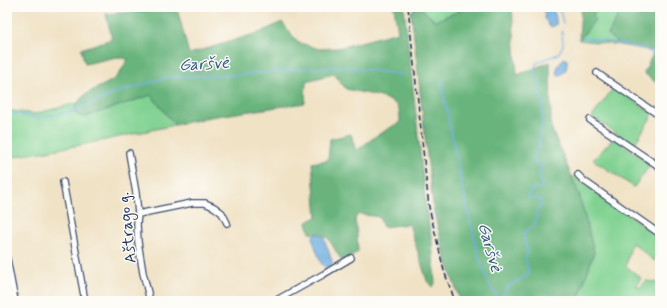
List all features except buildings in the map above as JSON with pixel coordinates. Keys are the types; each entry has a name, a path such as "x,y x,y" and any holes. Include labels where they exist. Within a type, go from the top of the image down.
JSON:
{"street":[{"path":"597,73 660,116"},
{"path":"590,120 660,167"},
{"name":"Aštrago g.","path":"129,153 136,193 138,242 143,273 150,301"},
{"path":"578,175 660,234"},
{"path":"63,182 85,301"},
{"path":"138,214 192,203 205,203 222,213 227,223"},
{"path":"274,301 351,258"},
{"path":"7,259 15,301"}],"green space":[{"path":"394,7 404,7 427,215 432,241 435,284 432,287 427,281 409,224 383,227 379,217 358,214 355,219 358,252 342,261 328,238 318,233 310,233 307,222 317,217 312,163 328,160 330,139 351,134 356,151 376,136 400,122 398,108 391,101 346,89 334,74 306,81 305,103 210,117 175,125 151,95 85,117 78,116 74,111 77,104 85,95 116,77 128,59 117,57 85,64 81,49 112,39 106,14 177,8 189,54 261,32 282,22 297,42 319,49 338,48 398,32"},
{"path":"420,7 469,7 435,21"},
{"path":"420,7 435,21 469,7 512,7 517,75 550,62 551,127 579,194 594,252 578,301 460,301 446,260 434,212 411,11"},
{"path":"581,7 595,7 593,17 595,20 579,40"},
{"path":"595,7 642,7 619,14 608,35 620,45 579,40 595,20 593,17"},
{"path":"642,7 660,7 660,86 644,73 654,51 620,45 608,35 619,14"},
{"path":"614,87 653,114 634,145 592,117"},
{"path":"151,95 175,125 86,144 7,158 7,110 34,114 77,103 74,111 85,117"},
{"path":"614,138 651,164 634,187 593,160"},
{"path":"571,175 660,237 660,262 653,260 632,242 626,266 641,278 637,285 639,288 646,281 660,283 660,301 578,301 594,252 579,194"}],"water":[{"path":"552,8 556,16 556,25 551,27 545,19 544,11"},
{"path":"564,58 567,59 566,70 561,75 558,75 556,73 558,66"},
{"path":"318,233 324,238 332,261 332,265 329,267 324,267 321,263 313,241 313,236"}],"waterway":[{"path":"559,7 563,23"},
{"path":"503,301 501,298 508,287 528,275 525,259 528,250 524,243 524,233 534,226 537,217 537,210 542,204 539,199 529,198 528,194 533,188 540,188 543,186 540,180 542,167 535,163 534,157 539,146 539,135 542,130 543,102 539,90 541,84 534,69 536,64 540,61 559,53 563,45 562,31"},
{"path":"582,38 642,48 660,57"},
{"name":"Garšvė","path":"11,113 37,118 74,111 115,93 168,77 239,75 300,69 345,67 404,75"},
{"name":"Garšvė","path":"441,80 461,182 479,258 492,291 501,298"}],"railway":[{"path":"408,7 429,207 444,271 455,301"}]}
